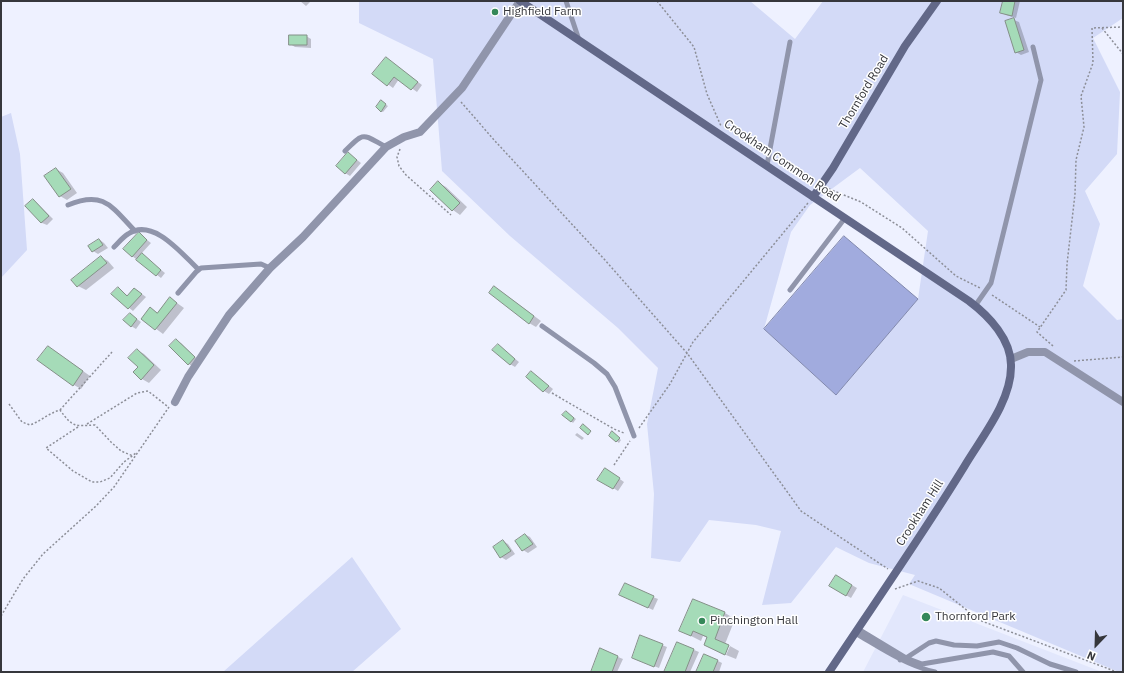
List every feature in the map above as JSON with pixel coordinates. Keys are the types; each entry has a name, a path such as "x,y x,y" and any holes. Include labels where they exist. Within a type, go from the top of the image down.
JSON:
{"street":[{"name":"Crookham Common Road","path":"520,1 975,306 993,323 1002,336 1011,359"},
{"path":"175,402 188,377 229,315 270,268 303,237 386,147 404,137 420,132 462,88 520,1"},
{"name":"Thornford Road","path":"813,197 833,168 905,46 937,1"},
{"path":"1011,359 1028,352 1045,352 1123,402"},
{"name":"Crookham Hill","path":"829,672 934,514 997,412 1006,394 1011,374 1011,359"}],"lane":[{"path":"566,1 580,42"},
{"path":"766,165 790,42"},
{"path":"975,306 991,283 1041,80 1033,47"},
{"path":"345,151 359,138 366,136 386,147"},
{"path":"68,205 80,200 105,201 135,231"},
{"path":"790,290 845,218"},
{"path":"114,247 129,233 135,231 142,229 158,233 198,269"},
{"path":"178,293 198,269 207,267 261,264 270,268"},
{"path":"542,326 607,374 615,387 634,436"},
{"path":"856,631 906,658 922,664 993,652 1009,656 1023,672"},
{"path":"856,631 900,660 921,669 935,672"},
{"path":"900,660 936,641 954,645 976,646 999,642 1017,648 1050,664 1076,672"}],"path":[{"path":"657,1 694,46 707,94 722,127"},
{"path":"1054,347 1037,332 1066,290 1075,194 1076,160 1084,127 1081,96 1093,64 1092,28 1123,27"},
{"path":"1102,28 1123,54"},
{"path":"455,95 494,140 605,260 687,352 801,511 895,574"},
{"path":"404,137 397,157 399,166 406,175 451,216"},
{"path":"821,185 861,202 902,228 956,276 986,291 1040,327"},
{"path":"614,465 670,384 693,342 813,197"},
{"path":"9,404 22,422 30,425 39,422 53,412 60,410 112,352"},
{"path":"1070,361 1123,357"},
{"path":"86,425 137,392 148,391 169,407 143,446 137,452 132,456 124,462 110,478 100,482 92,482 74,471 46,448 78,426 95,425 111,442 132,456"},
{"path":"552,393 614,429 634,436"},
{"path":"60,410 71,423 78,426"},
{"path":"1,616 23,579 43,554 96,506 114,487 137,452"},
{"path":"895,589 918,581 939,588 978,620 1117,672"}],"shaded area":[{"path":"359,1 750,1 795,39 823,1 1123,1 1123,18 1093,38 1120,92 1117,154 1085,191 1100,224 1083,286 1117,320 1123,319 1123,672 1119,672 909,584 915,575 869,563 836,547 791,603 762,605 781,531 756,525 709,520 680,562 651,558 654,494 647,424 658,368 618,328 510,236 442,171 433,59 359,23","holes":["860,168 928,231 918,299 836,395 764,329 791,232 810,205"]},
{"path":"11,113 20,154 27,250 1,278 1,117"},
{"path":"352,557 401,629 352,672 223,672"},
{"name":"Thornford Park","path":"903,595 1102,672 863,672"}],"water":[{"path":"844,236 918,299 836,395 764,329"}],"building":[{"path":"1003,1 1015,1 1012,16 1000,13"},
{"path":"1014,18 1024,50 1015,53 1005,21"},
{"path":"289,35 307,35 307,45 289,45"},
{"path":"386,57 418,82 411,90 394,77 387,86 372,74"},
{"path":"381,100 386,104 381,112 376,107"},
{"path":"348,152 357,160 345,174 336,166"},
{"path":"56,168 71,189 59,197 44,176"},
{"path":"438,181 460,203 452,211 430,190"},
{"path":"33,199 49,216 41,223 25,206"},
{"path":"139,232 147,240 132,257 123,249"},
{"path":"99,239 103,245 92,252 88,246"},
{"path":"142,253 161,270 156,276 136,260"},
{"path":"101,256 107,263 77,287 71,280"},
{"path":"494,286 534,316 529,324 489,293"},
{"path":"118,287 127,296 134,288 142,294 128,309 111,294"},
{"path":"170,297 177,303 155,330 141,319 150,307 157,313"},
{"path":"130,313 137,319 131,327 123,320"},
{"path":"176,339 195,357 188,365 169,346"},
{"path":"498,344 515,359 510,365 492,350"},
{"path":"48,346 83,371 73,386 37,360"},
{"path":"137,349 154,365 141,380 133,372 138,367 128,358"},
{"path":"531,371 549,386 543,392 526,377"},
{"path":"566,411 574,418 571,422 562,415"},
{"path":"583,424 591,431 588,435 580,428"},
{"path":"612,431 620,438 616,442 609,436"},
{"path":"605,468 620,478 613,489 597,480"},
{"path":"525,534 533,544 522,551 515,541"},
{"path":"503,540 511,551 500,558 493,547"},
{"path":"836,575 852,585 846,596 829,586"},
{"path":"625,583 654,596 648,608 619,595"},
{"name":"Pinchington Hall","path":"693,599 725,612 715,639 729,645 725,655 704,645 707,637 693,631 691,636 679,631"},
{"path":"640,635 663,644 654,667 632,658"},
{"path":"677,642 694,649 685,672 664,672"},
{"path":"600,648 618,656 612,672 591,672"},
{"path":"704,654 718,660 713,672 696,672"}],"place":[{"name":"Highfield Farm","path":"495,12"},
{"name":"Thornford Park","path":"926,617"},
{"name":"Pinchington Hall","path":"702,621"}]}
